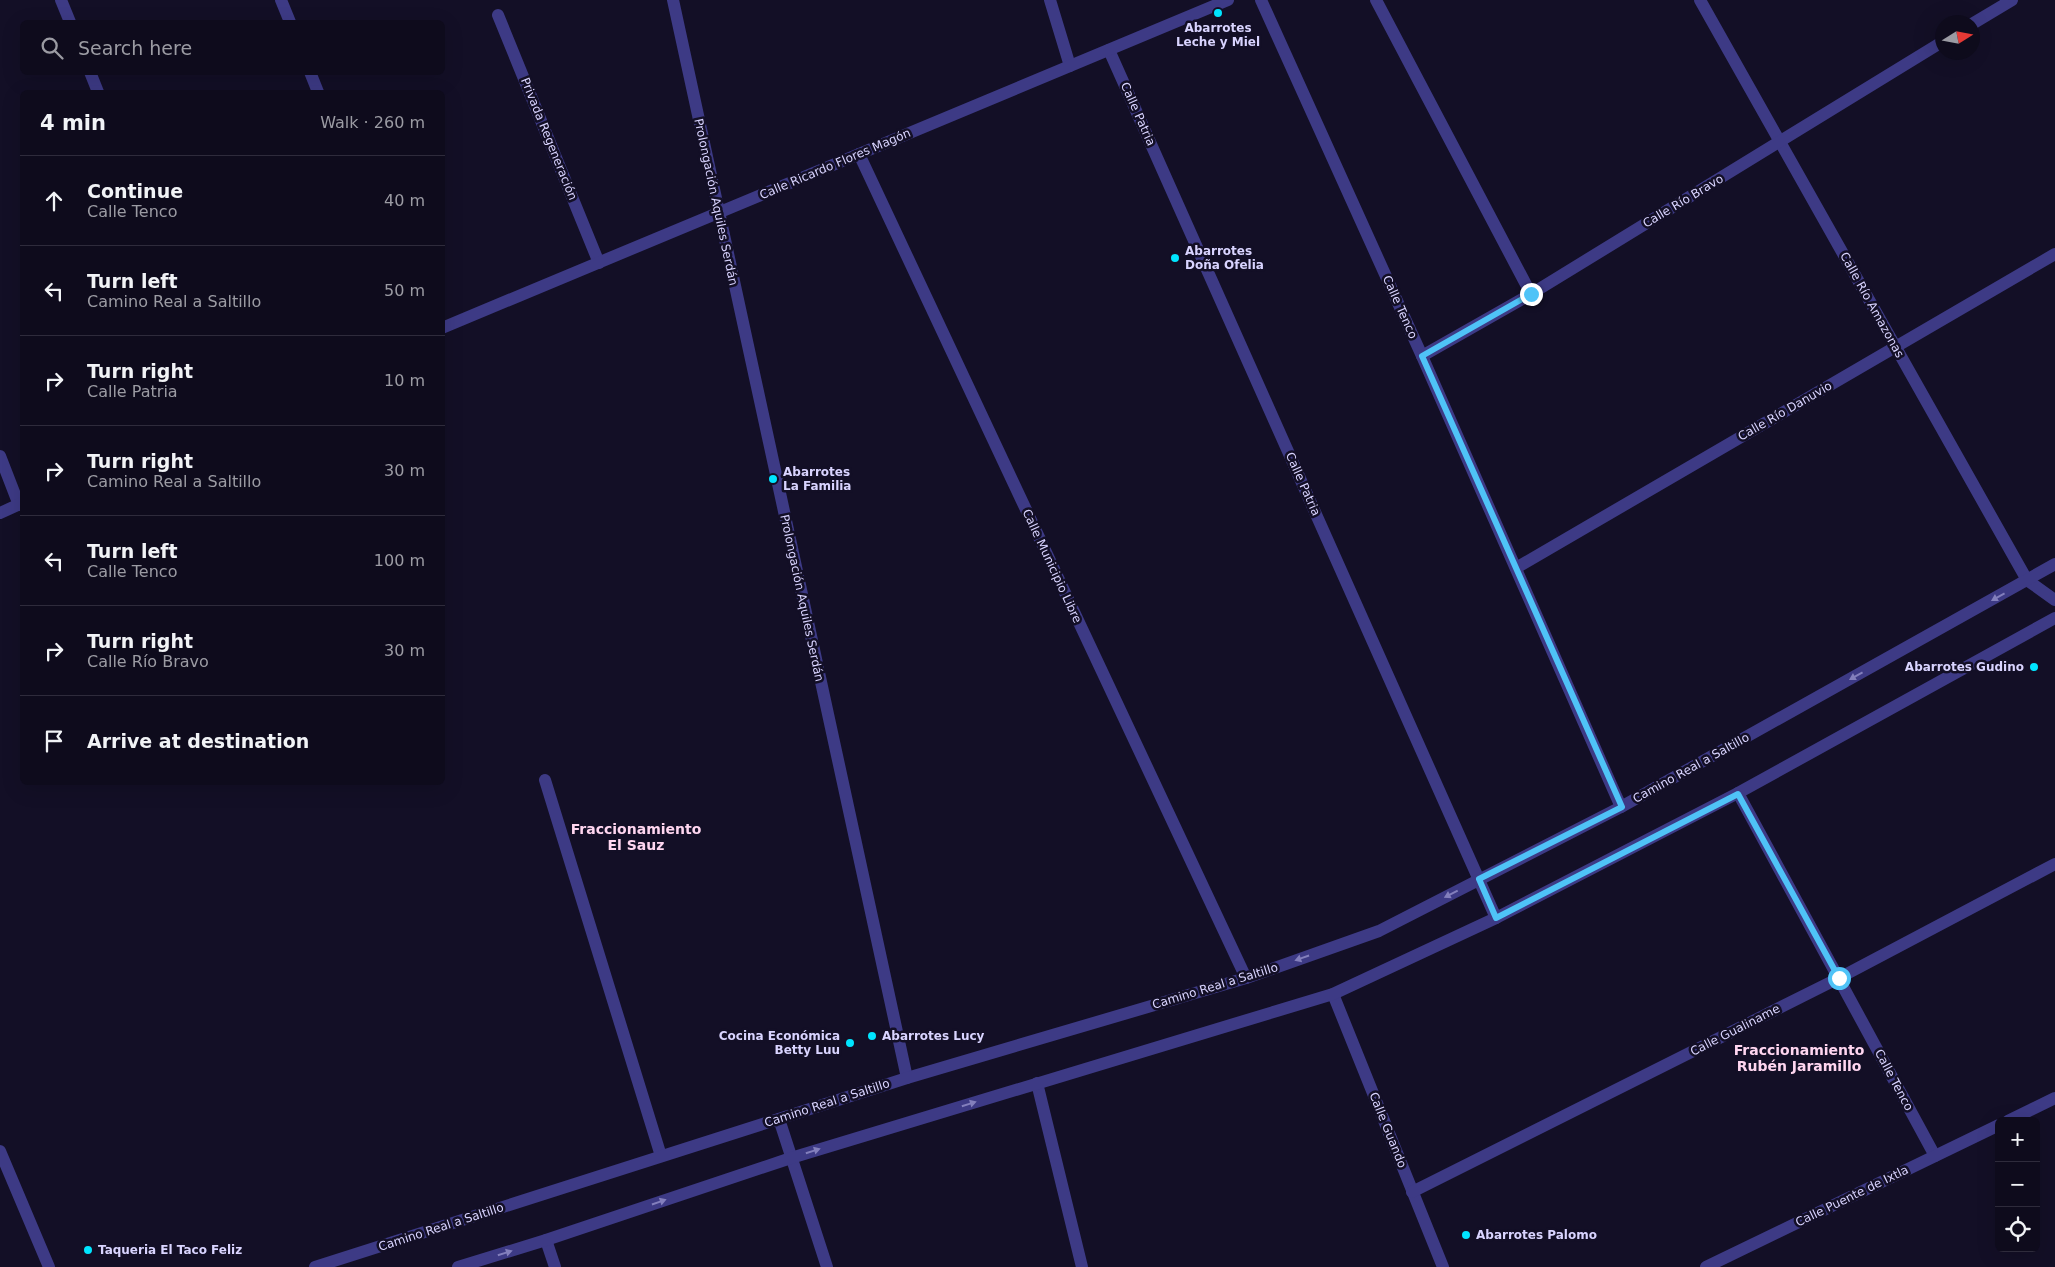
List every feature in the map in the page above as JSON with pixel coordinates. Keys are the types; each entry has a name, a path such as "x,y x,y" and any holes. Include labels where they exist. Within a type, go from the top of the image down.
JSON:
{"street":[{"path":"61,0 69,20"},
{"path":"280,0 289,20"},
{"name":"Prolongación Aquiles Serdán","path":"673,0 907,1078"},
{"path":"1050,0 1070,66"},
{"name":"Calle Ricardo Flores Magón","path":"445,327 1228,0"},
{"name":"Calle Tenco","path":"1261,0 1422,356 1622,807"},
{"path":"1376,0 1531,294"},
{"name":"Calle Río Amazonas","path":"1700,0 2028,580 2055,600"},
{"path":"1980,19 2012,0"},
{"name":"Privada Regeneración","path":"498,15 599,263"},
{"name":"Calle Río Bravo","path":"1422,356 1531,294 1935,46"},
{"name":"Calle Patria","path":"1109,50 1496,918"},
{"path":"91,75 97,90"},
{"path":"311,75 317,90"},
{"name":"Calle Municipio Libre","path":"859,154 1246,978"},
{"name":"Calle Río Danuvio","path":"1516,568 2055,254"},
{"path":"0,456 20,504 0,513"},
{"name":"Camino Real a Saltillo","path":"315,1267 907,1078 1246,978 1379,931 1622,807 2055,564"},
{"path":"458,1267 546,1240 791,1158 1333,994 1496,918 1738,794 2055,618"},
{"path":"545,780 661,1156"},
{"name":"Calle Tenco","path":"1738,794 1935,1156"},
{"name":"Calle Gualiname","path":"1412,1192 1839,978 2055,864"},
{"name":"Calle Guando","path":"1333,994 1443,1267"},
{"path":"1037,1083 1082,1267"},
{"path":"2016,1117 2055,1098"},
{"path":"779,1119 827,1267"},
{"name":"Calle Puente de Ixtla","path":"1706,1267 1995,1127"},
{"path":"0,1151 49,1267"},
{"path":"546,1240 555,1267"}],"place":[{"name":"Abarrotes Leche y Miel","path":"1218,13"},
{"name":"Abarrotes Doña Ofelia","path":"1175,258"},
{"name":"Abarrotes La Familia","path":"773,479"},
{"name":"Abarrotes Gudino","path":"2034,667"},
{"name":"Abarrotes Lucy","path":"872,1036"},
{"name":"Cocina Económica Betty Luu","path":"850,1043"},
{"name":"Abarrotes Palomo","path":"1466,1235"},
{"name":"Taqueria El Taco Feliz","path":"88,1250"}],"district":[{"name":"Fraccionamiento El Sauz","path":"636,838"},
{"name":"Fraccionamiento Rubén Jaramillo","path":"1799,1058"}],"route":[{"path":"1531,294 1422,356 1622,807 1479,879 1496,918 1738,794 1839,978"}]}
